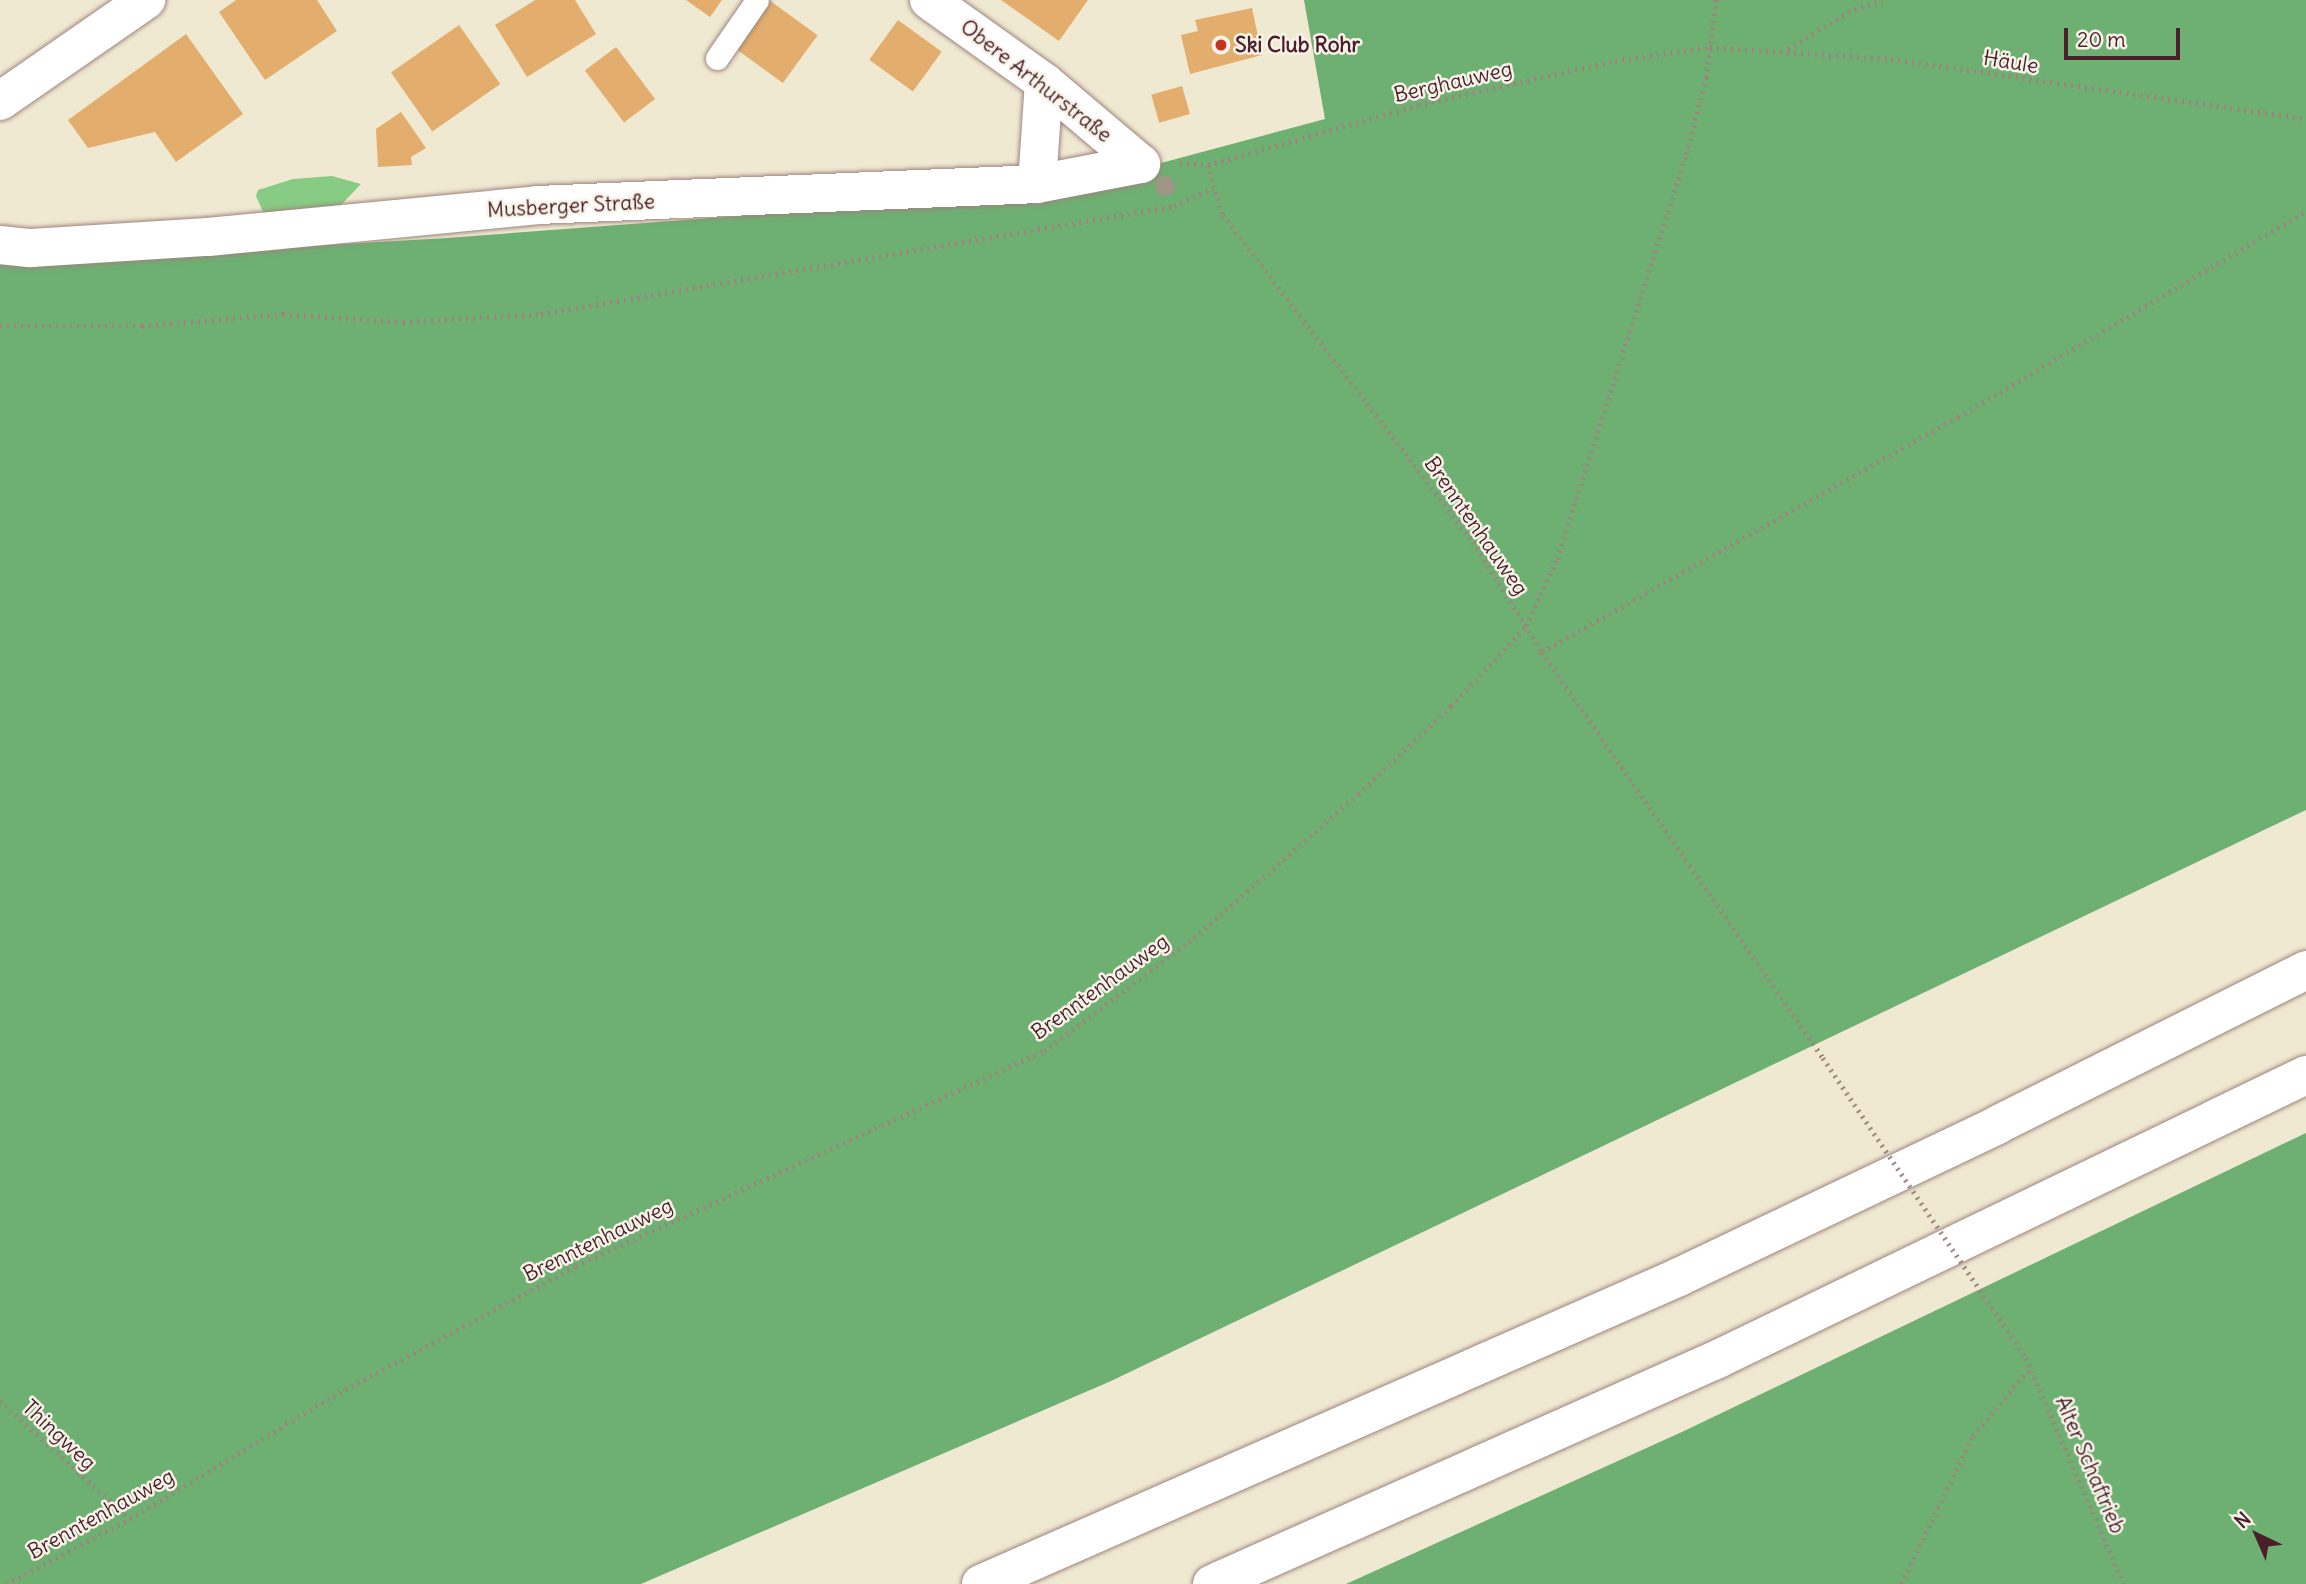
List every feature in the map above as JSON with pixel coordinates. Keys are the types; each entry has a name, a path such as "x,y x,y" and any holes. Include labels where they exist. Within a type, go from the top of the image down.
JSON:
{"main road":[{"path":"0,101 146,0"},
{"name":"Obere Arthurstraße","path":"929,0 1044,82 1141,164"},
{"path":"1037,184 1044,82"},
{"name":"Musberger Straße","path":"0,245 31,248 208,237 538,205 1037,184 1141,164"},
{"path":"981,1584 1679,1277 1997,1125 2306,970"},
{"path":"1212,1584 1720,1358 2306,1075"}],"lane":[{"path":"717,58 757,0"}],"path":[{"path":"1526,626 1562,546 1686,154 1710,47 1716,0"},
{"path":"1787,50 1848,12 1882,0"},
{"name":"Häule","path":"1710,47 1787,50 1891,59 2306,119"},
{"name":"Berghauweg","path":"1208,164 1418,105 1615,61 1710,47"},
{"name":"Brenntenhauweg","path":"6,1584 130,1519 333,1396 576,1265 1044,1051 1194,938 1358,794 1451,706 1526,626 1473,542 1223,215 1208,164"},
{"path":"0,326 142,326 283,314 403,322 541,314 1174,206 1213,188"},
{"path":"1542,652 1958,416 2306,211"},
{"name":"Alter Schaftrieb","path":"1526,626 2026,1358 2124,1584"},
{"path":"1901,1584 1973,1436 2031,1367"},
{"name":"Thingweg","path":"0,1401 130,1519"}],"green space":[{"path":"1304,0 2306,0 2306,810 1111,1381 641,1584 0,1584 0,264 447,238 1053,192 1325,119"},
{"path":"332,176 361,184 340,206 264,214 256,196 258,190 293,179"},
{"path":"2306,1133 2306,1584 1346,1584 1684,1431"}],"building":[{"path":"236,0 317,0 337,31 265,80 219,12"},
{"path":"535,0 575,0 596,34 527,77 495,25"},
{"path":"686,0 722,0 710,17"},
{"path":"769,0 818,35 783,83 734,48"},
{"path":"1001,0 1088,0 1059,41"},
{"name":"Ski Club Rohr","path":"1252,8 1262,55 1190,74 1181,35 1198,31 1195,20"},
{"path":"898,20 942,52 913,91 869,60"},
{"path":"459,25 500,84 432,132 391,73"},
{"path":"186,34 243,114 176,162 155,132 88,148 68,120"},
{"path":"616,47 655,99 624,122 585,70"},
{"path":"1182,86 1190,114 1159,123 1151,95"},
{"path":"401,112 426,148 411,157 412,165 378,167 376,129"}],"place":[{"name":"Ski Club Rohr","path":"1221,45"}]}
